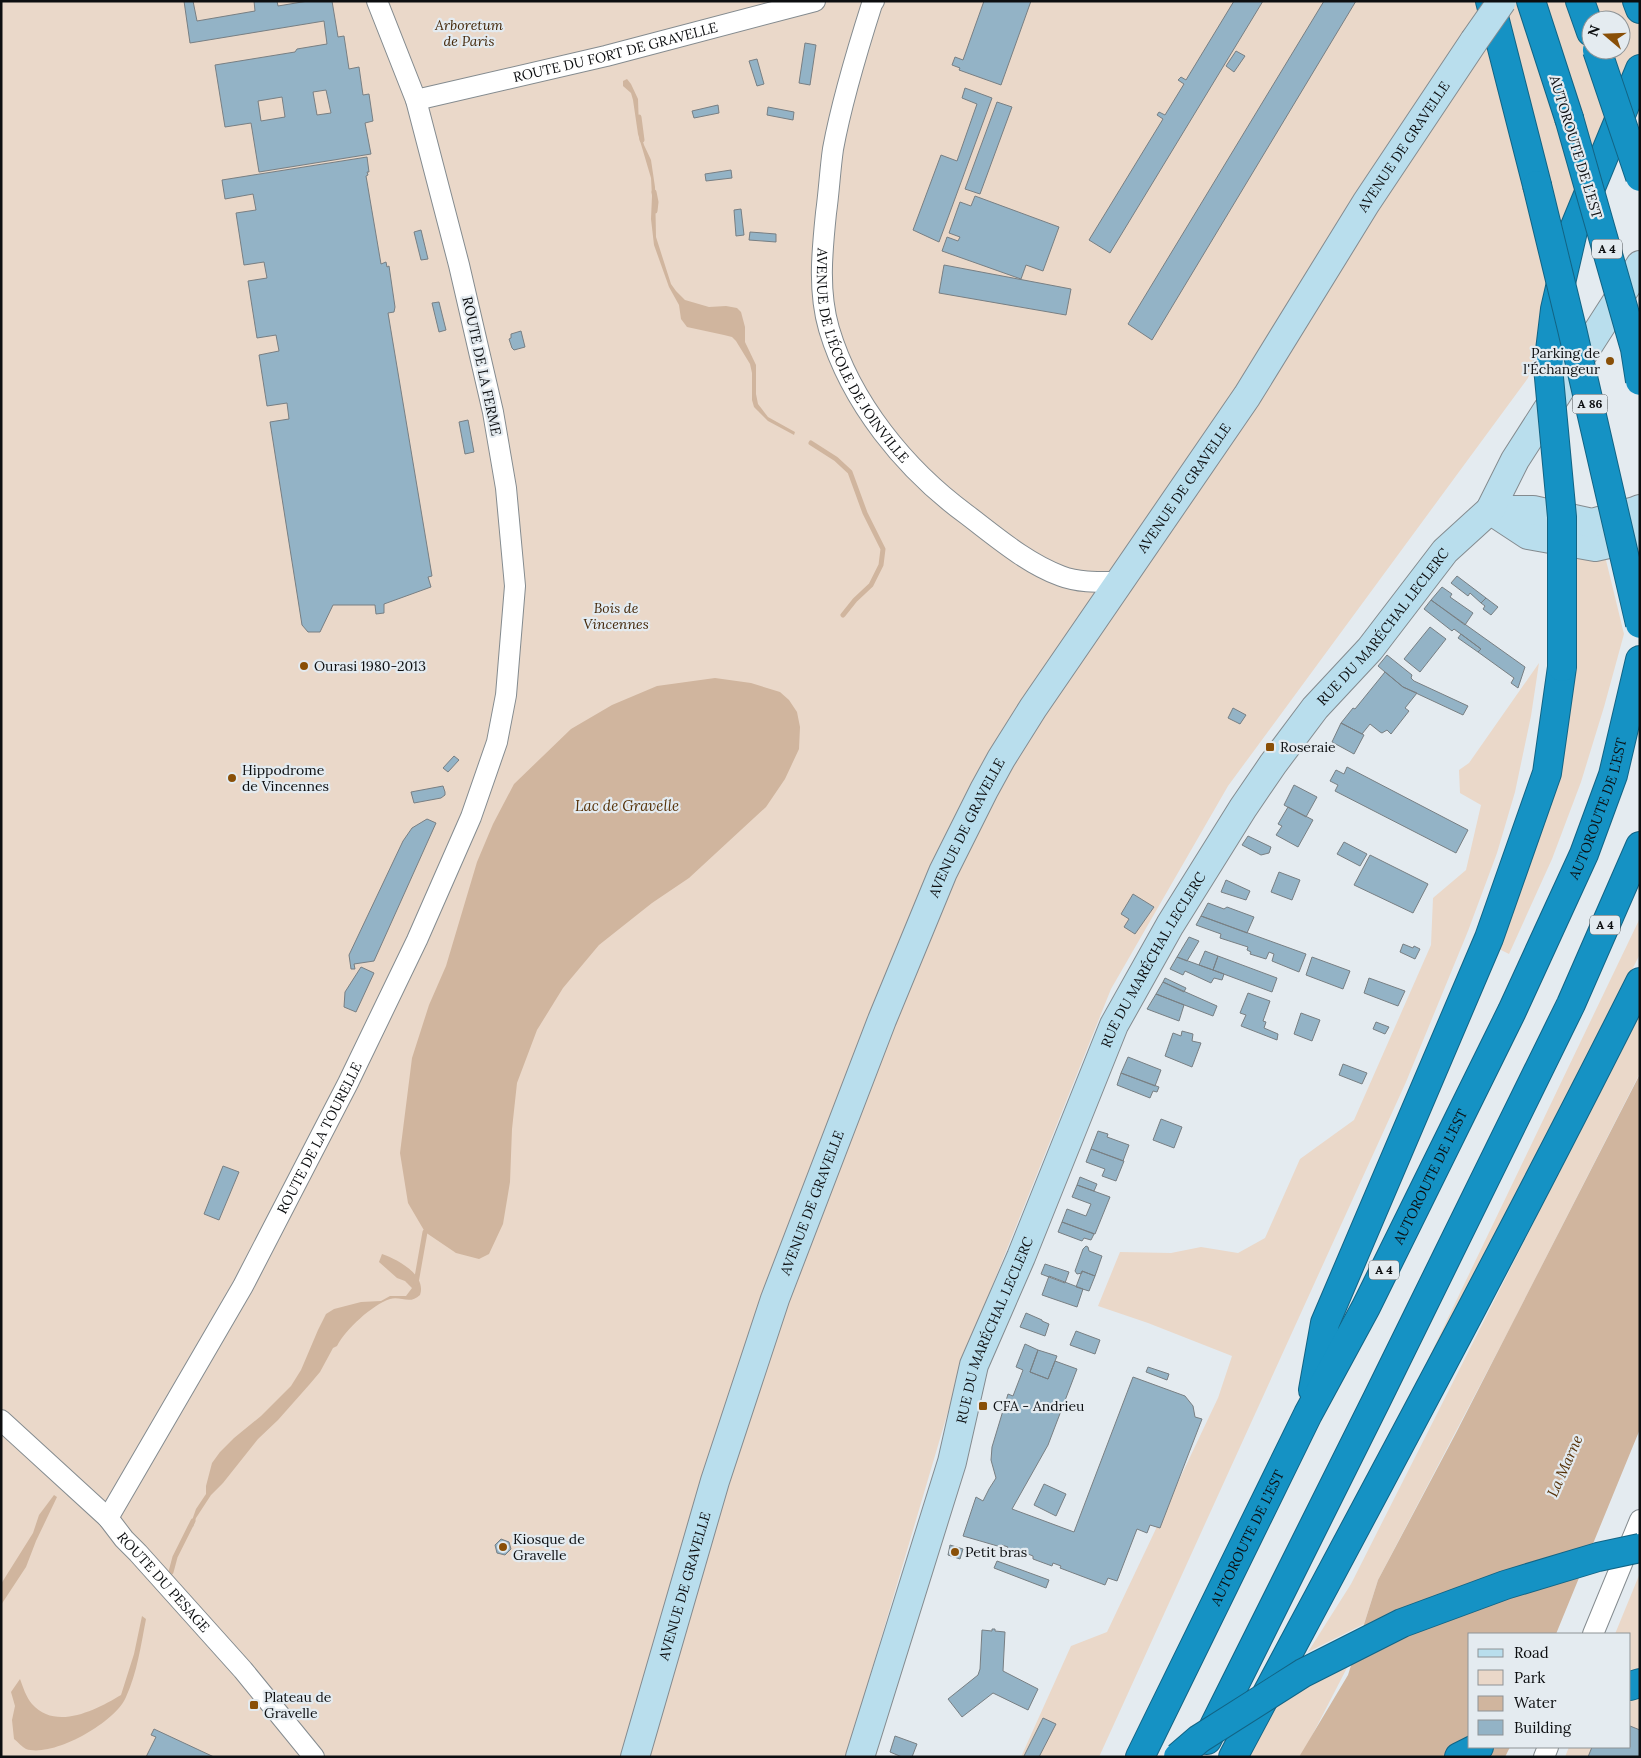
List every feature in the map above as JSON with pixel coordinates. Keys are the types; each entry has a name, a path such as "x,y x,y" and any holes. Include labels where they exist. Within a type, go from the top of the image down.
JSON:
{"highway":[{"name":"A 86","path":"1490,1 1572,329 1640,624"},
{"name":"AUTOROUTE DE L’EST","path":"1531,1 1569,118 1635,349 1640,381"},
{"path":"1637,1 1640,9"},
{"path":"1600,60 1640,177"},
{"path":"1308,1414 1325,1322 1489,938 1547,773 1562,667 1562,517 1548,367 1555,309 1574,231 1640,69"},
{"name":"AUTOROUTE DE L’EST","path":"1140,1757 1308,1414 1366,1307 1516,1002 1584,854 1612,775 1640,660"},
{"name":"A 4","path":"1198,1757 1571,1004 1640,846"},
{"path":"1233,1757 1374,1493 1640,982"},
{"path":"1178,1757 1199,1739 1303,1673 1402,1623 1505,1585 1640,1548"},
{"path":"1459,1757 1478,1748"}],"street":[{"name":"ROUTE DE LA FERME","path":"378,1 416,100 442,198 493,412 506,488 515,586 506,695 497,742"},
{"name":"ROUTE DU FORT DE GRAVELLE","path":"416,100 606,56 815,1"},
{"name":"AVENUE DE GRAVELLE","path":"635,1757 715,1481 775,1299 882,1020 943,872 968,821 1001,759 1068,656 1248,396 1366,203 1502,1"},
{"name":"AVENUE DE L'ÉCOLE DE JOINVILLE","path":"871,2 854,61 833,149 821,262 829,330 841,359 853,386 886,439 958,509 1021,554 1062,577 1077,580 1120,582"},
{"name":"RUE DU MARÉCHAL LECLERC","path":"860,1757 952,1462 974,1365 1021,1257 1114,1025 1170,925 1243,808 1273,764 1315,708 1370,649 1445,551 1490,510 1515,460 1640,265"},
{"path":"1490,510 1533,510 1592,523 1640,509"},
{"path":"1490,510 1528,535 1595,548 1640,537"},
{"name":"ROUTE DE LA TOURELLE","path":"108,1518 243,1286 344,1091 445,878 471,817 497,742"},
{"name":"ROUTE DU PESAGE","path":"1,1420 108,1518 124,1540 138,1553 243,1670 314,1757"},
{"path":"1593,1633 1640,1520"}],"green space":[{"name":"Bois de Vincennes","path":"1,1 1640,1 1640,77 1528,378 1228,786 1111,989 965,1354 846,1757 1,1757"},
{"path":"1572,554 1605,556 1624,634 1581,782 1552,859 1509,954 1495,947 1541,810"},
{"path":"1539,663 1531,716 1515,792 1497,853 1468,931 1406,1082 1099,1757 1021,1757 1071,1646 1107,1632 1218,1398 1232,1356 1148,1323 1098,1306 1120,1252 1171,1253 1201,1247 1238,1253 1265,1238 1300,1159 1354,1120 1431,945 1433,898 1466,870 1481,805 1460,793 1459,770 1469,763"},
{"path":"1640,918 1640,954 1402,1428 1399,1420"},
{"path":"1640,1012 1640,1073 1510,1328 1378,1580 1364,1624 1308,1652 1351,1584"},
{"path":"1640,1573 1640,1757 1565,1757 1569,1748 1631,1748 1631,1633 1615,1633"},
{"path":"1350,1662 1301,1757 1241,1757 1264,1713"}],"water":[{"path":"627,79 638,99 639,129 651,160 655,187 656,237 671,284 685,300 709,307 726,306 737,308 741,312 745,327 745,342 756,365 758,404 768,417 795,432 794,435 768,421 754,407 750,364 736,341 732,337 687,327 681,319 679,305 669,287 654,245 651,219 651,178 638,134 631,93 623,86 623,81"},
{"name":"Lac de Gravelle","path":"715,678 751,683 780,692 789,700 797,712 800,727 799,749 785,779 766,807 689,878 652,903 599,945 563,988 537,1030 517,1083 512,1129 510,1182 503,1224 489,1254 479,1259 456,1253 425,1232 408,1203 400,1153 412,1058 429,1005 446,966 477,862 493,824 514,784 571,729 612,705 657,686"},
{"name":"La Marne","path":"1640,1074 1640,1429 1556,1633 1468,1633 1468,1748 1510,1748 1505,1757 1299,1757 1348,1675 1378,1580 1456,1433"},
{"path":"382,1254 402,1264 415,1275 421,1288 420,1295 409,1300 394,1298 383,1302 375,1306 353,1325 337,1346 333,1348 320,1372 278,1420 258,1439 211,1495 196,1518 193,1527 190,1526 196,1509 206,1494 206,1486 212,1463 234,1438 261,1416 291,1386 301,1370 326,1314 334,1309 361,1302 381,1301 390,1296 406,1296 412,1288 379,1262"},
{"path":"54,1495 57,1497 26,1567 1,1605 1,1584 33,1533 39,1515"},
{"path":"142,1616 146,1619 133,1678 126,1697 120,1707 110,1717 82,1736 52,1748 26,1749 14,1739 12,1720 15,1706 11,1692 20,1679 26,1695 32,1704 42,1712 53,1716 64,1717 88,1712 121,1695 134,1654"}],"building":[{"path":"184,1 193,1 197,21 255,11 254,1 277,1 278,6 308,1 332,1 338,37 344,36 349,69 359,67 363,95 369,94 373,121 365,123 371,154 259,172 251,123 225,127 215,65 295,52 297,49 327,44 324,21 190,43","holes":["326,90 331,113 317,115 313,92","282,97 285,117 261,121 258,101"]},
{"path":"984,1 1031,1 1001,85 959,70 960,68 952,65 955,57 963,60"},
{"path":"1234,1 1263,1 1110,253 1089,240 1163,119 1157,115 1159,112 1165,115 1184,84 1178,80 1181,77 1186,80"},
{"path":"1324,1 1356,1 1152,340 1128,324"},
{"path":"805,43 816,45 810,85 799,83"},
{"path":"1236,51 1245,56 1234,72 1226,66"},
{"path":"757,59 764,84 757,86 749,61"},
{"path":"965,88 992,98 939,242 913,230 941,155 957,161 977,104 962,98"},
{"path":"997,102 1012,107 980,194 965,189"},
{"path":"718,105 719,113 694,118 692,111"},
{"path":"768,107 794,112 793,120 767,115"},
{"path":"367,157 369,172 367,172 368,175 366,176 381,264 386,262 387,267 389,266 395,307 394,312 388,313 432,576 428,577 431,587 384,604 384,613 376,614 375,605 333,605 320,632 308,632 302,625 270,422 289,419 287,403 267,406 259,355 279,351 276,335 257,338 248,281 267,278 264,262 244,265 236,213 256,210 253,194 225,199 222,180"},
{"path":"731,170 732,178 706,181 705,174"},
{"path":"975,196 1059,227 1043,271 1026,265 1021,279 942,251 947,237 958,241 960,237 949,233 960,202 971,206"},
{"path":"741,209 744,235 736,236 734,210"},
{"path":"421,230 428,259 421,260 414,232"},
{"path":"750,232 776,234 776,242 749,240"},
{"path":"944,265 1071,289 1066,315 939,293"},
{"path":"439,302 446,330 439,332 432,303"},
{"path":"521,331 525,347 514,350 509,339 511,334"},
{"path":"468,420 474,452 465,454 459,422"},
{"path":"1457,576 1486,598 1481,603 1470,593 1468,596 1451,583"},
{"path":"1442,587 1452,594 1450,597 1473,613 1465,625 1431,600"},
{"path":"1486,598 1498,607 1491,615 1483,609 1485,606 1481,603"},
{"path":"1431,600 1525,667 1518,688 1511,683 1514,678 1478,652 1481,649 1454,629 1452,631 1424,609"},
{"path":"1430,627 1446,639 1420,672 1404,659"},
{"path":"1461,634 1481,649 1478,652 1458,638"},
{"path":"1387,655 1412,675 1411,678 1414,681 1468,706 1463,715 1403,687 1378,666"},
{"path":"1385,672 1403,687 1417,693 1405,708 1409,711 1391,734 1387,730 1382,733 1370,724 1362,734 1341,723 1353,708 1355,709"},
{"path":"1233,708 1246,715 1240,724 1228,718"},
{"path":"1341,723 1364,735 1354,754 1332,742"},
{"path":"454,756 459,760 448,772 443,768"},
{"path":"1347,767 1468,830 1456,853 1335,791 1338,785 1330,781 1336,770 1344,774"},
{"path":"1294,785 1317,797 1306,817 1284,805"},
{"path":"443,786 445,795 441,798 414,803 411,792"},
{"path":"1288,807 1313,820 1298,847 1276,835 1282,826 1278,824"},
{"path":"427,819 436,823 374,961 354,964 355,969 351,969 349,955 403,841 412,828"},
{"path":"1248,836 1271,847 1269,853 1261,855 1242,845"},
{"path":"1344,842 1367,854 1360,866 1337,854"},
{"path":"1370,855 1428,884 1413,913 1354,885"},
{"path":"1279,872 1300,880 1292,900 1271,892"},
{"path":"1226,880 1250,891 1246,900 1221,892"},
{"path":"1133,894 1154,907 1135,934 1124,927 1129,919 1121,914"},
{"path":"1208,903 1224,909 1227,907 1254,917 1247,933 1201,916"},
{"path":"1201,916 1306,954 1299,972 1272,961 1274,954 1269,952 1266,959 1250,954 1251,952 1247,950 1248,947 1220,938 1221,934 1196,925"},
{"path":"1189,937 1199,941 1187,961 1177,957"},
{"path":"1403,944 1420,949 1415,959 1400,952"},
{"path":"1205,951 1218,956 1213,970 1199,965"},
{"path":"1218,956 1277,978 1272,992 1213,970"},
{"path":"1177,957 1224,974 1222,980 1214,978 1211,983 1185,971 1183,975 1170,969"},
{"path":"1312,957 1350,971 1343,989 1306,975"},
{"path":"361,967 374,973 356,1012 344,1007 345,992"},
{"path":"1165,978 1186,988 1184,992 1163,982"},
{"path":"1369,978 1405,991 1398,1006 1364,993"},
{"path":"1163,982 1217,1006 1213,1016 1156,994"},
{"path":"1248,993 1270,1001 1263,1021 1266,1022 1264,1028 1278,1034 1277,1040 1241,1026 1246,1015 1240,1013"},
{"path":"1156,994 1184,1005 1179,1021 1147,1009"},
{"path":"1301,1013 1320,1020 1312,1041 1294,1034"},
{"path":"1376,1022 1389,1027 1385,1034 1373,1029"},
{"path":"1182,1031 1193,1034 1192,1041 1201,1043 1192,1067 1165,1056 1173,1033 1181,1036"},
{"path":"1128,1057 1161,1070 1155,1086 1121,1073"},
{"path":"1343,1064 1367,1073 1362,1084 1339,1075"},
{"path":"1121,1073 1159,1087 1157,1092 1153,1091 1150,1098 1117,1085"},
{"path":"1161,1119 1182,1127 1174,1148 1153,1140"},
{"path":"1098,1131 1108,1134 1107,1137 1129,1145 1123,1161 1091,1149"},
{"path":"1091,1149 1124,1161 1116,1181 1102,1176 1105,1169 1086,1162"},
{"path":"223,1166 239,1172 219,1220 204,1214"},
{"path":"1080,1177 1097,1184 1094,1191 1077,1185"},
{"path":"1077,1185 1110,1197 1095,1234 1062,1222 1067,1209 1086,1216 1091,1204 1072,1197"},
{"path":"1062,1222 1094,1234 1091,1240 1084,1238 1082,1241 1058,1232"},
{"path":"1086,1246 1089,1251 1102,1256 1095,1276 1082,1271 1082,1273 1077,1274 1075,1271 1083,1249"},
{"path":"1045,1264 1069,1272 1065,1283 1041,1274"},
{"path":"1082,1271 1095,1276 1089,1291 1076,1287"},
{"path":"1049,1276 1083,1289 1077,1307 1042,1295"},
{"path":"1026,1313 1049,1324 1045,1336 1020,1327"},
{"path":"1076,1331 1100,1340 1095,1354 1070,1345"},
{"path":"1025,1344 1038,1350 1030,1372 1048,1379 1055,1361 1077,1369 1048,1445 1012,1509 1074,1532 1133,1377 1185,1396 1193,1406 1195,1417 1202,1419 1160,1528 1150,1525 1147,1533 1137,1529 1117,1581 1108,1578 1105,1585 1060,1568 1061,1566 1053,1563 1052,1566 1033,1559 1033,1556 1028,1554 1027,1556 1007,1549 1008,1547 1002,1545 1001,1547 963,1536 976,1497 983,1501 996,1478 991,1460 992,1447 1008,1394 1013,1396 1023,1370 1016,1367"},
{"path":"1038,1350 1057,1356 1048,1379 1030,1372"},
{"path":"1148,1367 1169,1374 1167,1380 1146,1372"},
{"path":"1044,1484 1066,1494 1056,1516 1034,1505"},
{"name":"Kiosque de Gravelle","path":"501,1539 509,1542 511,1549 505,1555 497,1553 495,1545"},
{"name":"Petit bras","path":"950,1545 963,1549 960,1559 948,1555"},
{"path":"997,1561 1049,1580 1046,1588 994,1568"},
{"path":"992,1629 1005,1632 1003,1671 1038,1689 1028,1710 993,1693 962,1717 948,1699 978,1675 982,1630 992,1631"},
{"path":"1043,1718 1056,1724 1039,1757 1026,1757 1024,1756"},
{"path":"1631,1726 1640,1730 1640,1757 1588,1757 1592,1748 1631,1748"},
{"path":"154,1729 214,1757 146,1757 156,1737 151,1735"},
{"path":"895,1736 917,1744 912,1757 902,1757 890,1752"}],"waterway":[{"path":"639,117 642,140"},
{"path":"654,192 655,211"},
{"path":"811,443 836,459 850,472 865,513 883,549 881,565 871,585 843,615"},
{"path":"416,1283 425,1232"},
{"path":"171,1572 175,1557 193,1521"}],"place":[{"name":"Parking de l'Échangeur","path":"1610,361"},
{"name":"Ourasi 1980-2013","path":"304,666"},
{"name":"Roseraie","path":"1270,747"},
{"name":"Hippodrome de Vincennes","path":"232,778"},
{"name":"CFA - Andrieu","path":"983,1406"},
{"name":"Kiosque de Gravelle","path":"503,1547"},
{"name":"Petit bras","path":"955,1552"},
{"name":"Plateau de Gravelle","path":"254,1705"}],"park label":[{"name":"Arboretum de Paris","path":"469,33"}]}
